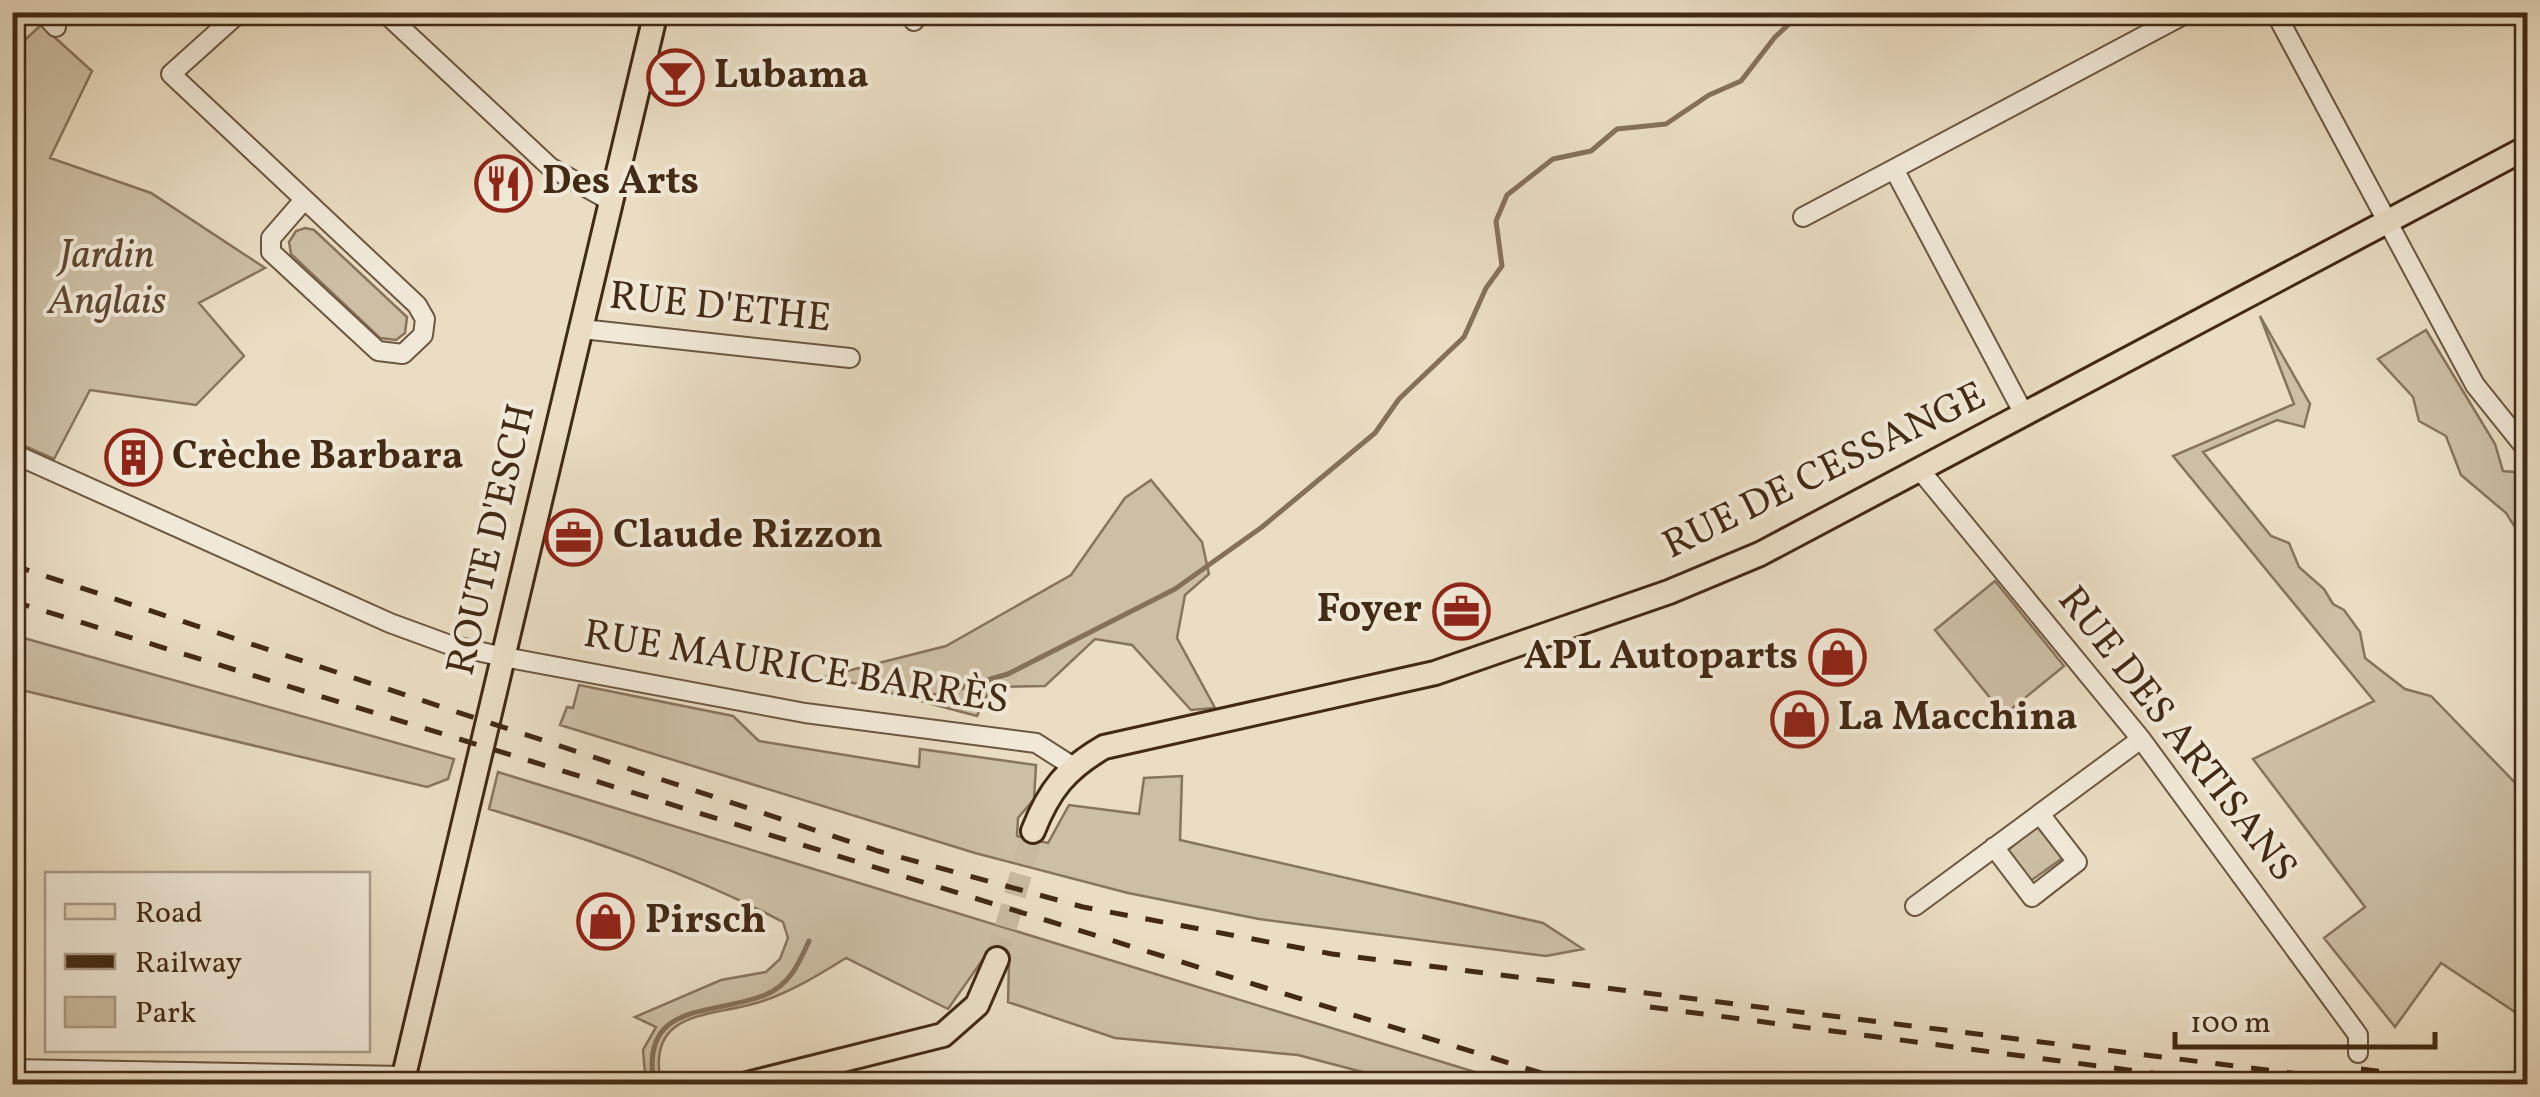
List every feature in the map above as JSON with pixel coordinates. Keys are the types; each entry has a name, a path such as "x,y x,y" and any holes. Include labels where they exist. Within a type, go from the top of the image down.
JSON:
{"main road":[{"name":"ROUTE D'ESCH","path":"403,1080 656,12"},
{"name":"RUE DE CESSANGE","path":"1032,831 1048,794 1072,766 1104,747 1370,690 1488,656 1760,554 2528,147"},
{"path":"747,1084 922,1044 943,1035 977,1005 997,959"}],"street":[{"path":"42,12 56,27"},
{"path":"240,12 171,74 416,305 424,320 423,335 402,354 378,351 272,252 271,238 304,200"},
{"path":"384,12 550,167 612,202"},
{"path":"1803,217 2189,12"},
{"path":"2275,12 2475,385 2525,447"},
{"path":"1894,168 2024,414"},
{"name":"RUE D'ETHE","path":"582,329 850,358"},
{"name":"RUE MAURICE BARRÈS","path":"12,452 390,623 450,645 822,715 1036,743 1072,766"},
{"name":"RUE DES ARTISANS","path":"1920,470 2142,739 2350,1022 2358,1035 2358,1053"},
{"path":"1914,906 2142,739"},
{"path":"1994,847 2032,896 2077,862 2040,814"},
{"path":"12,1069 403,1080"}],"green space":[{"name":"Jardin Anglais","path":"41,25 92,71 50,158 151,193 265,268 199,303 244,356 196,405 90,390 54,459 13,441 13,51"},
{"path":"314,230 407,317 405,333 396,340 380,338 291,254 289,242 296,231"},
{"path":"2260,316 2310,404 2304,427 2277,420 2203,452 2271,536 2289,543 2299,567 2324,589 2333,604 2344,610 2360,632 2365,658 2405,689 2431,696 2527,795 2527,1020 2441,963 2395,1027 2324,938 2365,907 2253,759 2374,701 2173,456 2294,404"},
{"path":"2426,330 2495,444 2503,471 2527,473 2527,546 2506,513 2461,475 2446,436 2419,421 2413,397 2378,359"},
{"path":"1151,480 1202,542 1209,574 1185,595 1177,638 1215,708 1191,710 1132,645 1095,639 1045,686 991,687 977,716 827,676 946,646 1071,575 1125,498"},
{"path":"1995,581 2064,666 2004,715 1935,630"},
{"path":"13,635 454,759 448,779 427,787 13,688"},
{"path":"579,685 733,716 759,741 919,767 920,749 1036,765 1034,799 1018,818 1017,836 1048,843 1069,805 1139,814 1144,778 1182,776 1180,840 1543,923 1583,949 1546,956 1259,919 1128,893 975,853 560,725 567,707 573,708"},
{"path":"498,772 1514,1084 1408,1084 1298,1055 1115,1038 1008,1002 1009,964 986,955 948,1009 846,958 774,997 705,1014 673,1028 663,1041 659,1059 661,1084 646,1084 643,1050 656,1027 635,1017 721,980 766,972 780,959 788,938 783,922 639,858 489,809"},
{"path":"2035,827 2045,830 2064,857 2032,880 2025,878 2007,851"}],"waterway":[{"path":"930,697 1008,674 1175,589 1262,527 1375,433 1399,399 1464,337 1486,288 1502,266 1496,221 1507,195 1553,159 1591,151 1617,129 1666,124 1709,95 1741,81 1775,37 1802,12"},
{"path":"654,1084 652,1057 658,1038 669,1024 774,991 793,972 809,941"}],"tunnel":[{"path":"997,959 1033,831"}],"railway":[{"path":"12,565 878,851 1083,907 1332,954 2380,1084"},
{"path":"12,601 1577,1084"},
{"path":"1650,1007 2220,1082"},
{"path":"2361,1069 2485,1084"}],"place":[{"name":"Lubama","path":"675,77"},
{"name":"Des Arts","path":"503,183"},
{"name":"Crèche Barbara","path":"133,458"},
{"name":"Claude Rizzon","path":"574,537"},
{"name":"Foyer","path":"1461,611"},
{"name":"APL Autoparts","path":"1837,658"},
{"name":"La Macchina","path":"1799,719"},
{"name":"Pirsch","path":"606,922"}]}
